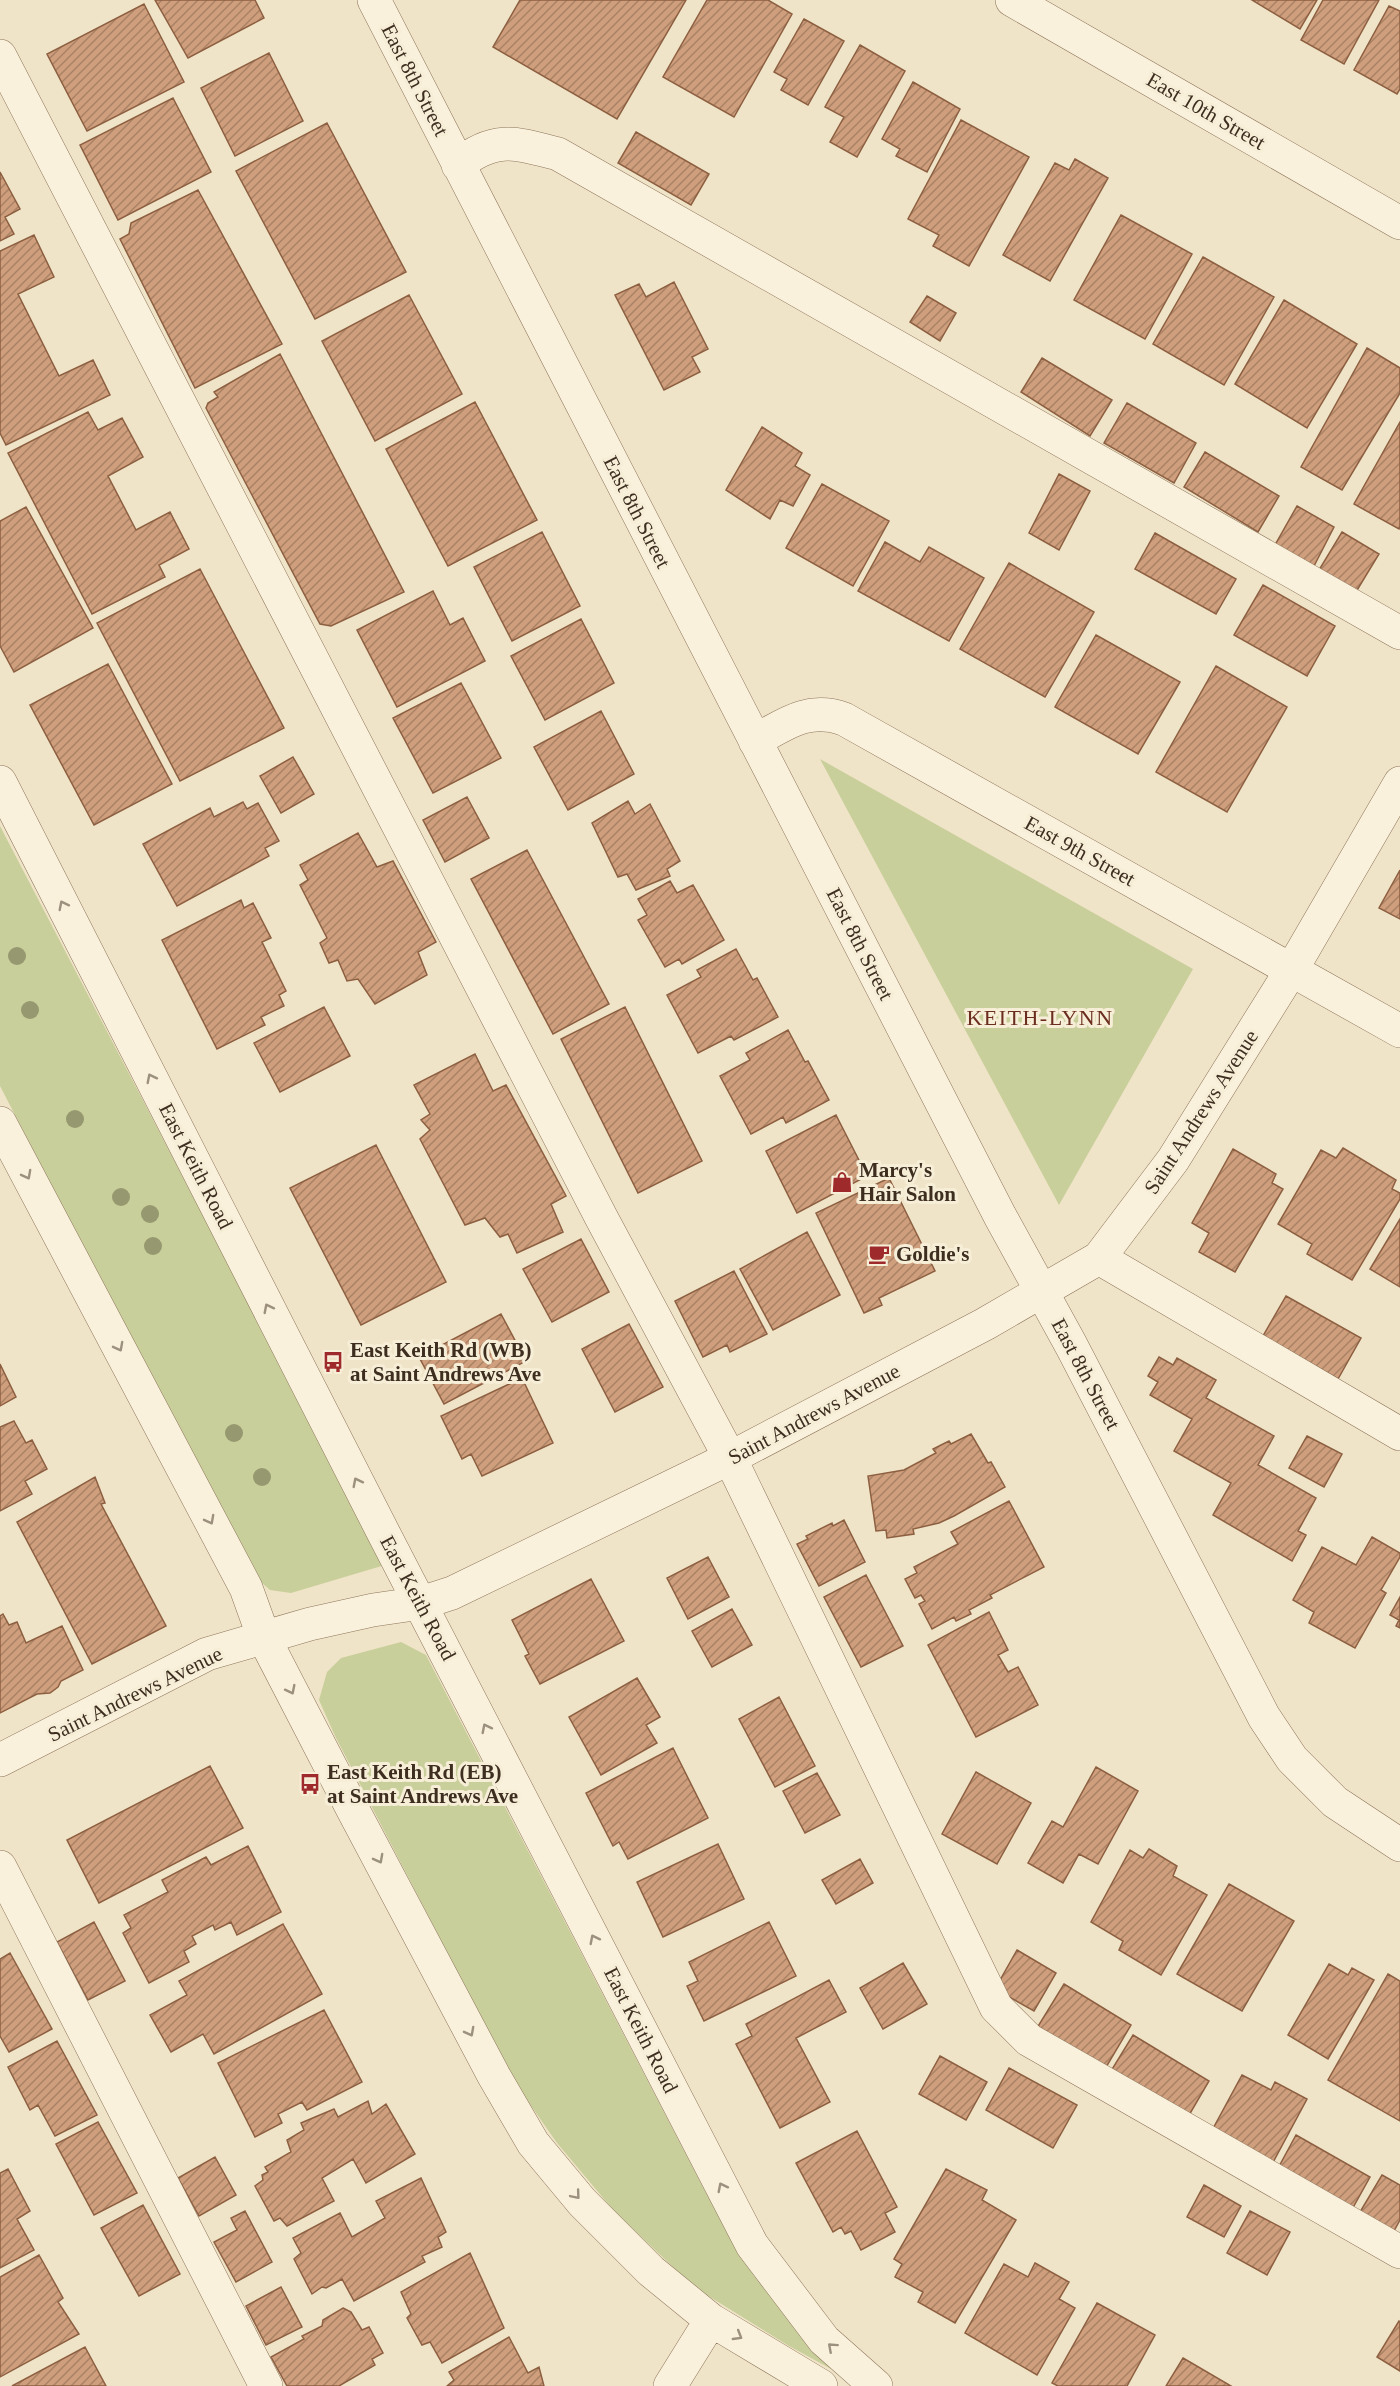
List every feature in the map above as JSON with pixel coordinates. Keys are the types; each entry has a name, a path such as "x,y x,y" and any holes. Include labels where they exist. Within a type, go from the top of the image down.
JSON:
{"street":[{"name":"East 8th Street","path":"374,0 1000,1216 1264,1717 1292,1759 1335,1802 1400,1845"},
{"name":"East 10th Street","path":"1012,0 1400,223"},
{"path":"0,56 601,1217 730,1458 996,2007 1029,2040 1400,2252"},
{"path":"458,165 476,151 513,142 558,154 1400,633"},
{"name":"East 9th Street","path":"755,741 788,722 811,714 829,714 844,719 1400,1031"},
{"name":"East Keith Road","path":"0,782 373,1513 752,2245 824,2340 876,2386"},
{"name":"Saint Andrews Avenue","path":"0,1760 207,1654 310,1624 373,1610 421,1603 452,1593 730,1458 1042,1292 1099,1258 1173,1160 1292,969 1400,783"},
{"path":"0,1123 246,1588 264,1638 494,2076 533,2143 582,2202 651,2271 711,2320 821,2386"},
{"path":"1099,1258 1400,1434"},
{"path":"0,1867 266,2386"},
{"path":"670,2386 711,2320"}],"green space":[{"path":"820,759 1193,969 1059,1205"},
{"path":"0,826 385,1565 291,1593 270,1590 253,1575 0,1086"},
{"path":"401,1642 426,1655 705,2191 754,2276 797,2326 855,2382 789,2346 694,2287 614,2211 557,2143 515,2083 336,1738 319,1700 327,1672 341,1658"}],"building":[{"path":"155,0 255,0 264,18 188,58"},
{"path":"520,0 686,0 617,119 493,47"},
{"path":"707,0 768,0 792,14 734,117 663,77"},
{"path":"1252,0 1317,0 1300,29"},
{"path":"1323,0 1379,0 1344,64 1301,40"},
{"path":"144,4 184,82 87,131 47,54"},
{"path":"1389,6 1400,11 1400,89 1397,94 1354,70"},
{"path":"804,19 844,41 808,105 781,90 787,79 774,72"},
{"path":"860,45 905,71 857,157 830,142 844,117 825,107"},
{"path":"269,53 303,121 235,156 201,88"},
{"path":"913,82 960,109 927,172 896,156 900,149 882,139"},
{"path":"173,98 211,172 118,220 80,145"},
{"path":"961,120 1029,157 969,266 933,246 939,235 908,219"},
{"path":"327,123 406,272 315,319 236,171"},
{"path":"636,132 709,174 691,205 618,163"},
{"path":"1075,159 1108,178 1050,281 1003,255 1055,163 1069,170"},
{"path":"0,172 20,209 5,217 14,234 0,241"},
{"path":"198,190 282,344 195,388 120,239 129,234 131,223"},
{"path":"1121,215 1192,254 1145,339 1074,300"},
{"path":"34,235 54,277 18,294 59,376 93,360 110,395 6,445 0,433 0,251"},
{"path":"1203,257 1274,297 1224,385 1153,344"},
{"path":"674,282 708,349 692,357 700,372 664,390 615,295 639,284 646,297"},
{"path":"409,295 462,394 375,441 322,341"},
{"path":"927,296 956,313 940,341 910,322"},
{"path":"1284,300 1357,344 1307,428 1235,384"},
{"path":"1367,348 1400,368 1400,393 1342,490 1301,467"},
{"path":"280,354 404,592 331,626 320,624 206,408 208,403 218,397 214,392"},
{"path":"1042,358 1112,400 1090,436 1021,392"},
{"path":"475,402 537,520 448,566 386,449"},
{"path":"1127,403 1196,443 1174,483 1104,443"},
{"path":"88,412 98,430 122,418 143,457 108,476 136,530 170,512 189,549 159,565 165,577 92,614 8,453"},
{"path":"1400,422 1400,527 1399,529 1354,504"},
{"path":"762,427 802,453 795,466 810,475 793,506 780,500 770,519 726,490"},
{"path":"1205,452 1279,496 1258,532 1184,487"},
{"path":"1059,474 1090,491 1059,550 1029,533"},
{"path":"822,484 889,521 853,586 786,548"},
{"path":"1297,506 1334,527 1314,566 1275,545"},
{"path":"26,507 93,628 14,672 0,646 0,521"},
{"path":"542,532 580,606 512,641 474,567"},
{"path":"1342,532 1379,554 1356,592 1319,570"},
{"path":"1155,533 1236,579 1216,614 1135,569"},
{"path":"885,542 920,562 929,547 984,578 949,641 858,591"},
{"path":"1009,563 1094,612 1045,697 960,649"},
{"path":"200,569 284,728 180,781 97,623"},
{"path":"1263,585 1335,626 1307,676 1234,635"},
{"path":"433,591 450,625 463,618 485,661 397,707 357,630"},
{"path":"581,619 614,683 545,720 511,656"},
{"path":"1096,635 1180,682 1138,754 1055,707"},
{"path":"108,664 172,784 94,825 30,705"},
{"path":"1216,666 1287,707 1227,812 1156,772"},
{"path":"461,683 501,758 433,793 393,718"},
{"path":"601,711 634,774 568,810 534,747"},
{"path":"293,757 314,794 281,813 260,776"},
{"path":"467,797 489,838 445,862 423,820"},
{"path":"628,801 635,814 650,804 680,861 667,869 670,876 636,890 627,874 618,877 592,823"},
{"path":"243,802 247,809 258,803 279,841 265,848 269,856 177,906 143,844 210,808 214,817"},
{"path":"358,833 377,867 393,861 436,942 418,952 427,975 375,1004 358,979 347,981 338,960 329,963 320,943 327,938 300,885 308,880 300,865"},
{"path":"527,850 609,1004 553,1034 471,879"},
{"path":"1400,870 1400,919 1379,908"},
{"path":"670,881 677,893 693,885 724,940 682,964 679,959 665,967 638,920 647,915 638,899"},
{"path":"241,900 244,908 253,903 271,938 262,942 286,991 279,995 284,1006 261,1017 265,1025 217,1049 162,940"},
{"path":"736,949 753,980 757,978 778,1017 734,1040 731,1036 698,1053 667,995 701,977 697,970"},
{"path":"324,1007 350,1056 280,1092 254,1043"},
{"path":"625,1007 702,1161 638,1193 561,1039"},
{"path":"788,1030 829,1100 786,1123 783,1117 751,1134 720,1076 750,1060 746,1053"},
{"path":"475,1054 493,1091 506,1085 566,1196 551,1204 563,1232 517,1253 508,1234 500,1237 485,1218 465,1225 420,1139 430,1130 421,1120 430,1114 414,1085"},
{"path":"836,1115 867,1176 797,1213 766,1151"},
{"path":"376,1145 446,1282 361,1325 290,1188"},
{"path":"1343,1148 1396,1180 1392,1189 1400,1193 1400,1199 1352,1280 1307,1254 1312,1244 1278,1224 1321,1150 1336,1158"},
{"path":"1233,1149 1276,1174 1272,1183 1283,1189 1235,1272 1199,1252 1209,1233 1192,1223"},
{"path":"889,1178 935,1271 879,1298 882,1305 864,1313 816,1213"},
{"path":"1400,1219 1400,1287 1370,1269"},
{"path":"807,1232 840,1295 773,1330 740,1269"},
{"path":"581,1239 609,1292 552,1322 523,1269"},
{"path":"734,1271 767,1334 730,1352 727,1345 703,1357 675,1301"},
{"path":"1286,1296 1361,1338 1338,1379 1263,1336"},
{"path":"501,1314 526,1361 444,1404 419,1357"},
{"path":"629,1324 663,1387 615,1412 582,1349"},
{"path":"1159,1357 1173,1365 1177,1358 1216,1380 1206,1398 1274,1436 1258,1465 1316,1498 1298,1531 1306,1535 1292,1561 1213,1515 1231,1483 1174,1451 1192,1419 1150,1395 1158,1382 1148,1376"},
{"path":"0,1364 16,1397 0,1406"},
{"path":"522,1378 553,1443 482,1476 471,1454 462,1459 441,1416"},
{"path":"14,1421 26,1443 32,1440 47,1469 25,1481 32,1494 0,1511 0,1427"},
{"path":"971,1434 1005,1487 939,1523 913,1529 914,1534 887,1538 886,1530 876,1531 868,1476 904,1470 936,1453 933,1449 949,1441 951,1444"},
{"path":"1307,1436 1342,1454 1324,1487 1289,1468"},
{"path":"95,1477 105,1503 101,1504 166,1626 92,1664 17,1522"},
{"path":"1009,1501 1044,1567 990,1595 992,1598 969,1610 971,1614 956,1621 954,1617 932,1629 919,1604 925,1601 921,1595 915,1598 905,1579 917,1573 914,1567 958,1544 951,1532"},
{"path":"844,1520 865,1562 819,1586 797,1544 808,1539 806,1536 832,1523 833,1526"},
{"path":"1372,1537 1400,1553 1400,1557 1381,1590 1386,1593 1355,1648 1309,1623 1314,1612 1293,1600 1322,1547 1356,1565"},
{"path":"708,1557 729,1597 688,1619 667,1578"},
{"path":"866,1575 903,1646 861,1667 824,1597"},
{"path":"591,1579 624,1641 540,1684 525,1656 529,1654 512,1620"},
{"path":"1400,1597 1400,1628 1396,1626 1399,1620 1390,1615"},
{"path":"732,1609 752,1645 712,1667 692,1631"},
{"path":"989,1612 1008,1650 998,1655 1008,1672 1018,1667 1038,1705 976,1737 928,1645"},
{"path":"3,1614 9,1625 17,1622 26,1643 62,1626 83,1670 61,1681 58,1687 50,1693 37,1694 0,1713 0,1616"},
{"path":"637,1678 660,1717 646,1725 657,1743 601,1775 569,1717"},
{"path":"779,1697 815,1766 775,1787 739,1719"},
{"path":"673,1748 708,1818 628,1859 619,1842 613,1846 586,1793"},
{"path":"210,1766 243,1828 99,1903 67,1840"},
{"path":"1096,1767 1138,1791 1098,1864 1079,1854 1063,1883 1028,1863 1052,1821 1063,1827"},
{"path":"976,1772 1031,1803 997,1864 942,1834"},
{"path":"817,1773 840,1815 805,1833 783,1791"},
{"path":"718,1844 744,1899 663,1937 637,1882"},
{"path":"248,1846 281,1912 237,1935 231,1922 215,1930 213,1925 192,1936 196,1944 184,1951 189,1962 149,1983 123,1933 131,1928 124,1915 168,1892 162,1880 206,1857 211,1865"},
{"path":"1149,1849 1177,1866 1173,1876 1207,1895 1161,1975 1119,1950 1123,1941 1091,1922 1130,1850 1143,1858"},
{"path":"860,1859 873,1883 836,1904 822,1880"},
{"path":"1229,1884 1294,1921 1242,2011 1177,1974"},
{"path":"94,1922 125,1981 88,2000 57,1942"},
{"path":"769,1922 796,1976 704,2021 687,1986 698,1981 689,1962"},
{"path":"283,1924 322,1994 214,2054 203,2034 171,2052 150,2015 187,1995 179,1981"},
{"path":"1017,1950 1056,1973 1034,2011 995,1989"},
{"path":"10,1953 52,2029 9,2052 0,2036 0,1959"},
{"path":"903,1963 927,2004 883,2029 860,1988"},
{"path":"1329,1964 1348,1975 1352,1968 1374,1980 1328,2059 1288,2035"},
{"path":"1388,1974 1400,1981 1400,2121 1328,2080"},
{"path":"829,1980 846,2012 796,2038 830,2102 780,2128 736,2044 752,2036 746,2024"},
{"path":"1064,1984 1131,2025 1105,2069 1037,2028"},
{"path":"324,2010 362,2082 307,2110 302,2102 278,2114 282,2123 255,2137 218,2063"},
{"path":"1133,2035 1209,2081 1188,2117 1111,2071"},
{"path":"57,2041 97,2115 55,2136 38,2105 30,2110 8,2067"},
{"path":"940,2056 987,2082 966,2120 919,2094"},
{"path":"1009,2068 1077,2105 1053,2148 986,2110"},
{"path":"1242,2075 1271,2090 1275,2082 1307,2099 1270,2168 1209,2136"},
{"path":"368,2101 372,2114 386,2104 415,2154 366,2183 353,2159 322,2178 334,2201 287,2226 280,2218 274,2221 255,2186 263,2180 262,2175 268,2172 265,2167 291,2152 287,2140 304,2130 301,2123 334,2109 338,2117"},
{"path":"98,2122 137,2193 94,2215 56,2144"},
{"path":"857,2131 897,2207 885,2213 895,2232 861,2250 851,2231 845,2234 841,2227 833,2232 796,2163"},
{"path":"1296,2135 1370,2177 1350,2213 1276,2172"},
{"path":"215,2157 236,2195 199,2216 178,2178"},
{"path":"8,2169 30,2211 17,2219 34,2250 0,2268 0,2173"},
{"path":"946,2169 987,2190 982,2200 1016,2220 955,2323 918,2302 923,2292 895,2277 902,2264 894,2259"},
{"path":"1382,2175 1400,2185 1400,2220 1394,2231 1360,2212"},
{"path":"421,2178 446,2232 438,2237 442,2247 422,2256 425,2262 354,2301 342,2279 312,2294 294,2259 301,2253 293,2238 340,2213 352,2237 385,2218 376,2201"},
{"path":"1204,2185 1241,2206 1224,2237 1187,2217"},
{"path":"143,2205 180,2274 139,2296 101,2228"},
{"path":"245,2211 272,2262 236,2282 214,2242 237,2230 231,2218"},
{"path":"1250,2211 1290,2232 1267,2275 1227,2253"},
{"path":"470,2253 504,2328 442,2363 430,2342 422,2345 407,2318 411,2314 401,2292"},
{"path":"39,2255 63,2298 58,2302 79,2334 0,2377 0,2277"},
{"path":"1035,2263 1069,2282 1059,2299 1075,2308 1037,2375 965,2333 1004,2264 1028,2277"},
{"path":"281,2287 302,2327 266,2345 246,2306"},
{"path":"1097,2303 1155,2335 1127,2386 1058,2386 1052,2383"},
{"path":"343,2308 351,2312 362,2330 369,2327 383,2353 372,2359 375,2365 339,2386 287,2386 271,2357 304,2339 302,2336 322,2326 323,2320"},
{"path":"1400,2322 1400,2371 1377,2357"},
{"path":"509,2337 528,2373 539,2367 544,2386 447,2386 454,2380 449,2372"},
{"path":"85,2347 106,2386 12,2386"},
{"path":"1183,2358 1231,2386 1166,2386"}],"place":[{"name":"Marcy's Hair Salon","path":"842,1182"},
{"name":"Goldie's","path":"879,1254"},
{"name":"East Keith Rd (WB) at Saint Andrews Ave","path":"333,1362"},
{"name":"East Keith Rd (EB) at Saint Andrews Ave","path":"310,1784"}],"district":[{"name":"KEITH-LYNN","path":"1040,1017"}]}
